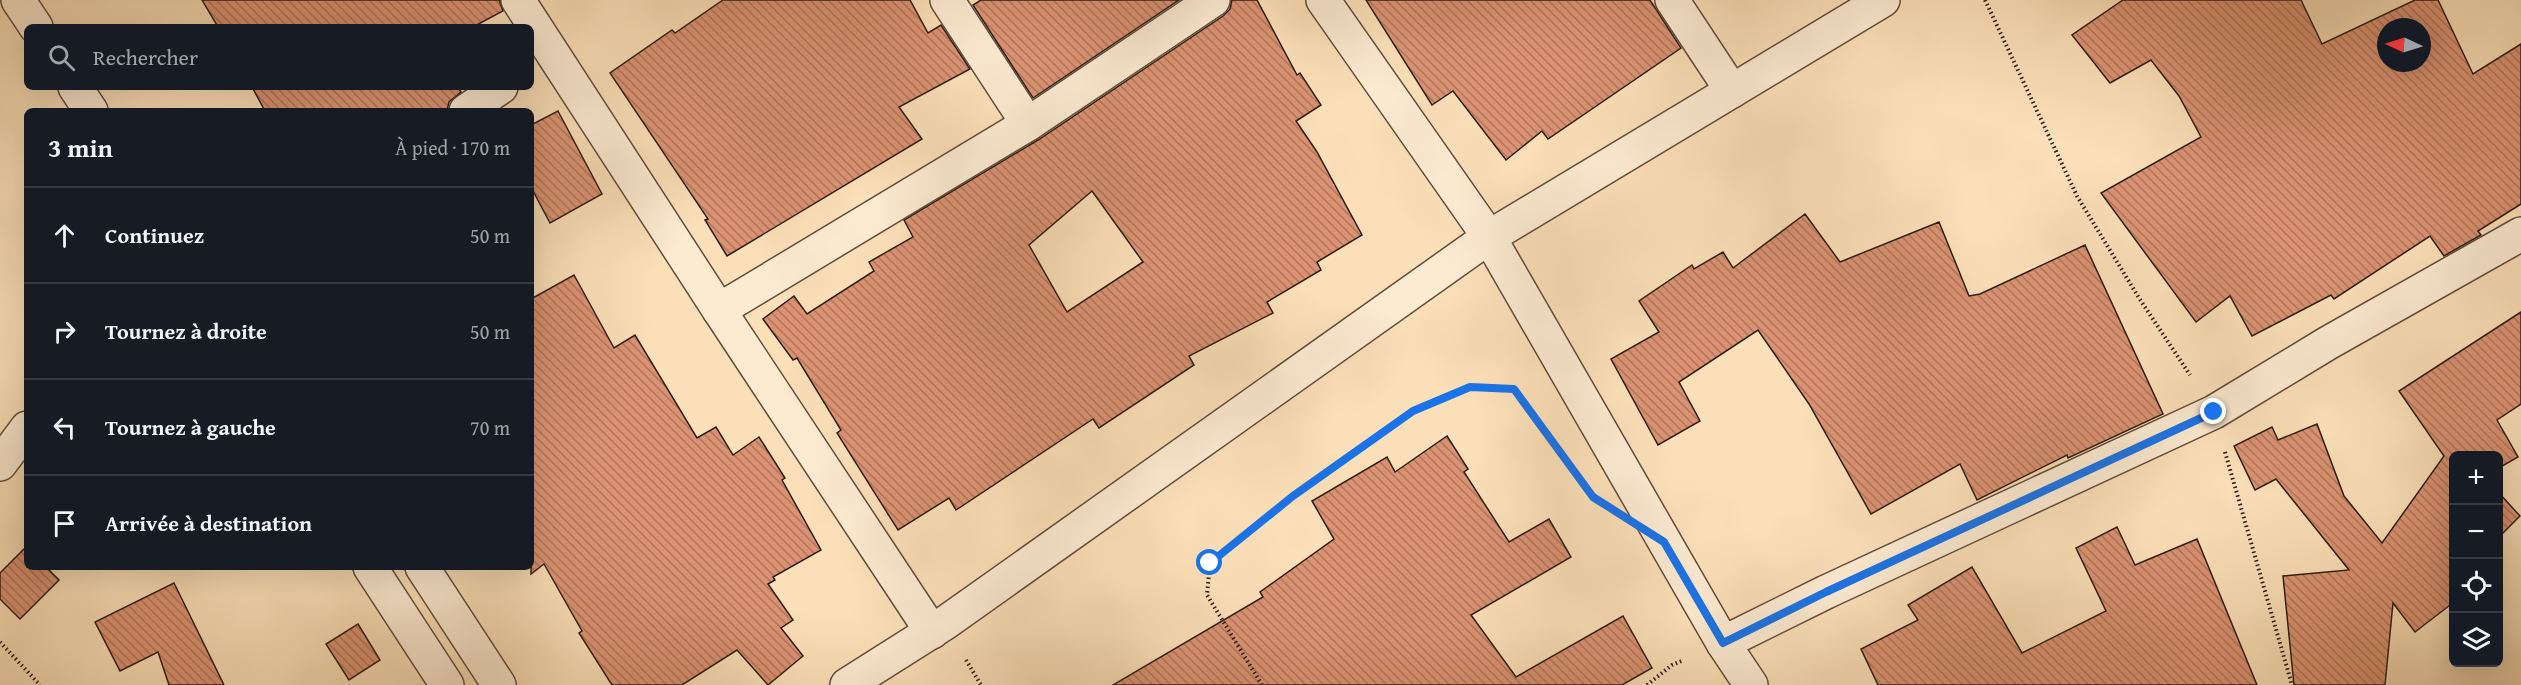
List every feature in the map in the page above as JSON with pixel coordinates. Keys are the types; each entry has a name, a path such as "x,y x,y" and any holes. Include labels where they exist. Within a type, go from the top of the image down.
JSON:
{"street":[{"path":"18,0 34,24"},
{"path":"518,0 527,24"},
{"path":"947,0 1028,124"},
{"path":"719,310 1028,124 1213,0"},
{"path":"1323,0 1489,237 1723,643 1751,685"},
{"path":"1672,0 1732,91"},
{"path":"847,685 932,632 1489,237 1883,0"},
{"path":"534,41 541,59 719,310 932,632"},
{"path":"77,90 89,108"},
{"path":"470,108 497,90"},
{"path":"1723,643 1826,592 2214,412 2328,343 2521,234"},
{"path":"0,464 24,432"},
{"path":"372,570 447,685"},
{"path":"424,570 499,685"}],"path":[{"path":"1985,0 2077,196 2139,298 2214,412 2292,685"},
{"path":"1262,685 1207,595 1210,563 1293,496 1413,411 1470,387 1514,389 1567,461"},
{"path":"0,642 40,685"}],"building":[{"path":"202,0 499,0 503,11 479,24 216,24"},
{"path":"723,0 910,0 928,33 941,25 970,69 899,107 922,139 727,256 705,220 708,219 610,73 672,30 675,33"},
{"path":"981,0 1179,0 1033,98 973,5"},
{"path":"1232,0 1257,0 1297,75 1300,73 1321,105 1296,121 1317,152 1362,235 1317,262 1321,270 1267,302 1273,313 1189,356 1194,365 1099,428 1093,419 956,510 949,498 898,530 837,433 841,430 797,358 793,360 763,319 794,296 807,314 874,271 869,262 913,237 904,220 1038,140 1223,16 1230,9","holes":["1092,191 1143,262 1067,312 1029,245"]},
{"path":"1366,0 1650,0 1681,48 1548,139 1542,131 1506,160 1453,91 1432,105"},
{"path":"2123,0 2301,0 2322,44 2415,0 2438,0 2473,74 2521,44 2521,204 2478,231 2481,235 2444,256 2430,236 2334,299 2331,295 2252,336 2230,296 2196,322 2101,193 2201,137 2179,96 2151,60 2110,83 2072,35"},
{"path":"254,90 460,90 461,92 449,102 448,108 263,108"},
{"path":"558,111 602,194 550,223 534,193 534,123"},
{"path":"1805,214 1840,262 1939,222 1969,296 1980,294 2085,245 2163,414 2068,458 2067,455 1977,500 1960,464 1871,514 1809,404 1758,330 1679,382 1700,421 1658,445 1611,359 1659,332 1639,301 1692,265 1694,269 1723,252 1733,268"},
{"path":"574,275 614,348 635,335 697,438 716,427 733,455 759,437 785,478 782,480 821,550 773,577 775,580 768,584 793,620 781,628 803,656 768,685 737,650 682,685 612,685 579,633 582,631 544,564 531,574 531,570 534,570 534,297"},
{"path":"2521,312 2521,404 2497,420 2518,457 2503,466 2503,451 2449,451 2449,606 2415,632 2393,603 2385,685 2294,685 2283,576 2349,570 2276,479 2255,490 2234,446 2272,427 2278,440 2317,424 2344,496 2382,543 2444,456 2399,391"},
{"path":"1447,436 1468,469 1464,472 1509,542 1549,519 1571,557 1471,615 1516,677 1623,616 1652,668 1622,685 1113,685 1263,597 1260,592 1334,539 1312,501 1387,457 1395,472"},
{"path":"2503,497 2520,516 2503,533"},
{"path":"2117,527 2135,565 2197,539 2257,685 1878,685 1861,649 1918,620 1908,605 1972,567 2022,653 2106,611 2076,548"},
{"path":"24,549 24,570 49,570 59,580 20,619 0,599 0,573"},
{"path":"174,583 224,685 169,685 158,652 120,671 95,622"},
{"path":"358,624 380,660 349,680 326,644"}],"route":[{"path":"1210,563 1293,496 1413,411 1470,387 1514,389 1593,497 1664,542 1723,643 1826,592 2214,412"}]}
